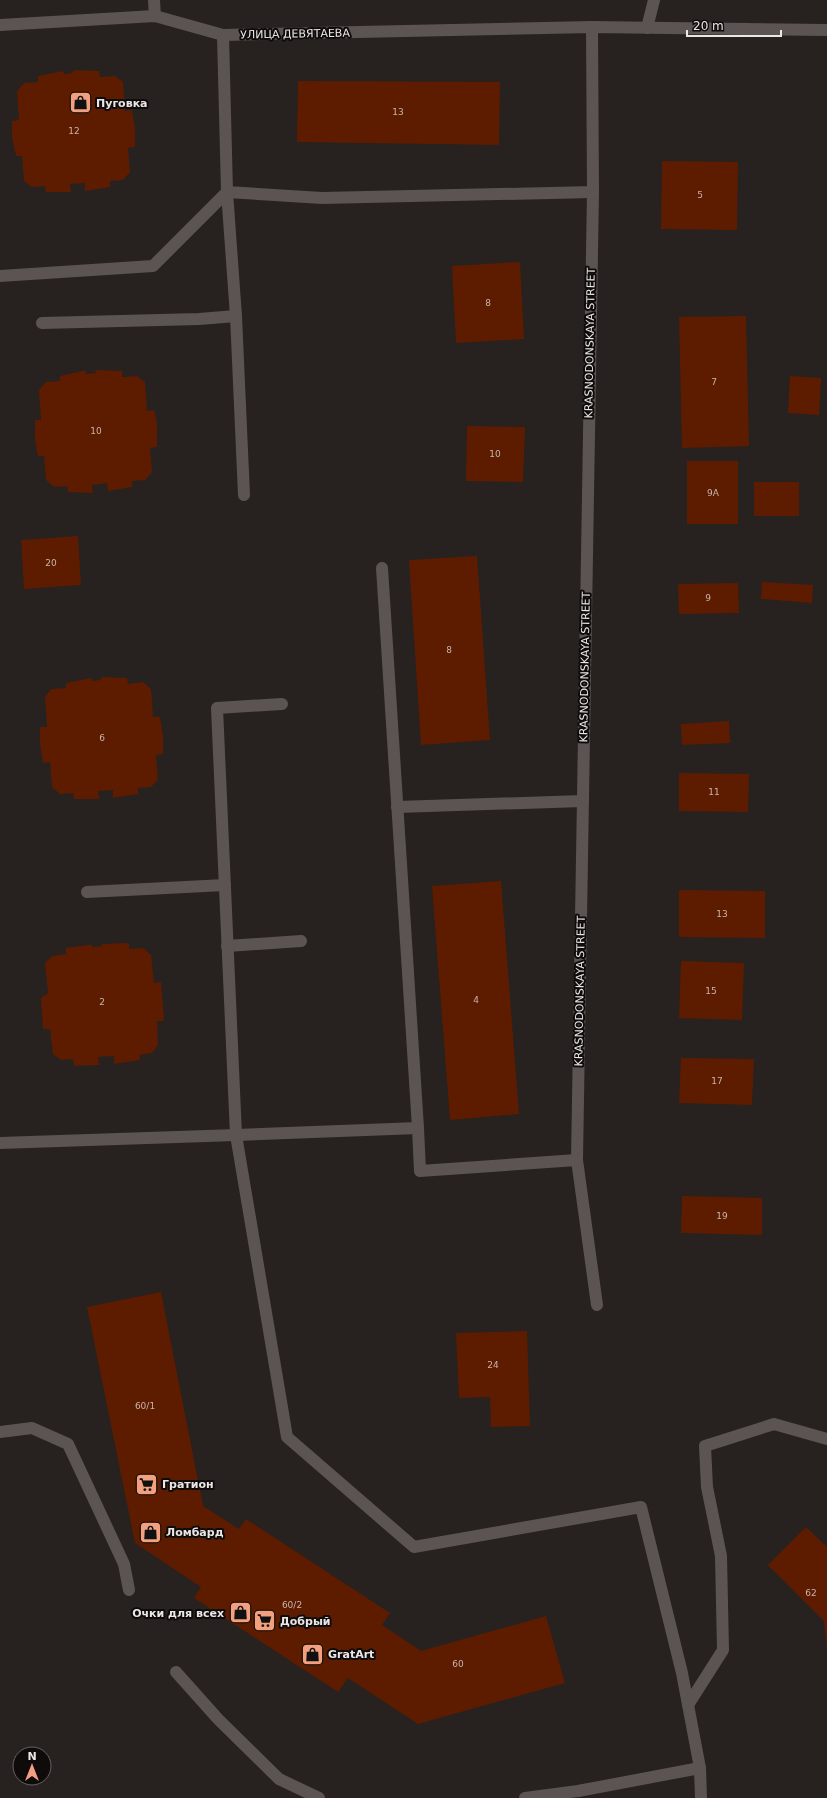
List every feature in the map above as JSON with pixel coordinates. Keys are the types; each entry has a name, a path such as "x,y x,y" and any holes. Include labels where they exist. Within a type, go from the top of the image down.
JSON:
{"lane":[{"path":"154,0 155,16"},
{"path":"647,28 654,0"},
{"name":"УЛИЦА ДЕВЯТАЕВА","path":"0,25 155,16 223,35 592,27 827,30"},
{"name":"KRASNODONSKAYA STREET","path":"592,27 593,192 578,1160 597,1305"},
{"path":"223,35 227,192 236,316 244,495"},
{"path":"0,276 153,266 227,192 322,198 593,192"},
{"path":"42,323 199,319 236,316"},
{"path":"382,568 420,1171 578,1160"},
{"path":"282,704 217,708 236,1135 286,1436 414,1546 641,1507 688,1705 700,1768 702,1798"},
{"path":"397,807 583,800"},
{"path":"87,892 225,885"},
{"path":"227,946 301,942"},
{"path":"0,1143 418,1128"},
{"path":"688,1705 723,1650 721,1556 706,1487 705,1446 774,1424 827,1439"},
{"path":"0,1432 32,1428 68,1444 124,1564 129,1590"},
{"path":"176,1672 218,1719 278,1779 319,1798"},
{"path":"525,1798 578,1791 700,1768"}],"building":[{"path":"63,71 64,74 73,73 73,71 99,71 100,77 115,76 123,82 125,111 132,110 135,128 135,147 128,148 130,172 123,180 110,181 110,187 85,191 85,183 70,184 71,192 46,192 45,186 32,187 24,181 22,156 16,156 12,137 12,121 19,120 17,91 24,83 38,82 38,76"},
{"path":"298,81 500,82 499,145 297,142"},
{"path":"662,161 738,162 737,230 661,229"},
{"path":"520,262 524,339 456,343 452,266"},
{"path":"746,316 749,446 682,448 679,317"},
{"path":"95,370 122,371 122,377 137,376 145,382 147,411 154,410 157,423 157,447 150,448 152,472 145,480 132,481 132,487 108,491 107,483 92,485 93,493 68,492 67,486 54,487 46,480 44,456 38,456 35,440 35,420 41,420 39,390 46,382 60,381 60,376 82,371 86,371 86,374 96,373"},
{"path":"790,376 821,378 819,415 788,413"},
{"path":"467,426 525,427 523,482 466,481"},
{"path":"687,461 738,461 738,524 687,524"},
{"path":"754,482 799,482 799,516 754,516"},
{"path":"78,536 81,585 24,589 21,540"},
{"path":"477,556 490,740 421,745 409,560"},
{"path":"762,582 813,585 812,603 761,599"},
{"path":"738,583 739,613 679,614 678,584"},
{"path":"101,677 127,678 128,684 143,682 151,689 153,717 160,717 163,736 163,754 156,755 158,779 151,787 138,788 138,794 113,798 113,790 98,791 99,799 74,799 73,793 60,794 52,787 50,762 43,763 40,744 40,727 47,727 45,697 51,689 66,688 66,683 91,678 92,681 101,680"},
{"path":"729,721 730,743 682,745 681,724"},
{"path":"679,773 749,774 748,812 679,811"},
{"path":"501,881 519,1114 450,1120 432,886"},
{"path":"679,890 765,891 765,938 679,937"},
{"path":"129,943 129,949 143,948 151,955 154,983 161,982 164,1021 157,1021 158,1045 152,1053 139,1055 140,1060 114,1064 114,1056 98,1057 99,1065 74,1066 73,1059 61,1060 53,1054 50,1029 43,1029 41,998 48,993 45,963 52,956 66,954 66,948 88,945 92,945 92,947 102,946 102,944"},
{"path":"681,961 744,963 742,1020 679,1018"},
{"path":"681,1058 754,1059 752,1105 679,1103"},
{"path":"682,1196 762,1198 762,1235 681,1233"},
{"path":"161,1292 203,1506 239,1529 246,1519 390,1613 382,1625 421,1651 546,1616 565,1683 418,1724 348,1678 338,1692 194,1598 201,1587 135,1543 87,1307"},
{"path":"527,1331 530,1426 491,1427 490,1397 459,1398 456,1333"},
{"path":"806,1527 827,1547 827,1650 824,1621 768,1565"}],"place":[{"name":"Пуговка","path":"81,103"},
{"name":"Гратион","path":"146,1484"},
{"name":"Ломбард","path":"151,1532"},
{"name":"Очки для всех","path":"240,1613"},
{"name":"Добрый","path":"264,1621"},
{"name":"GratArt","path":"313,1654"}]}
